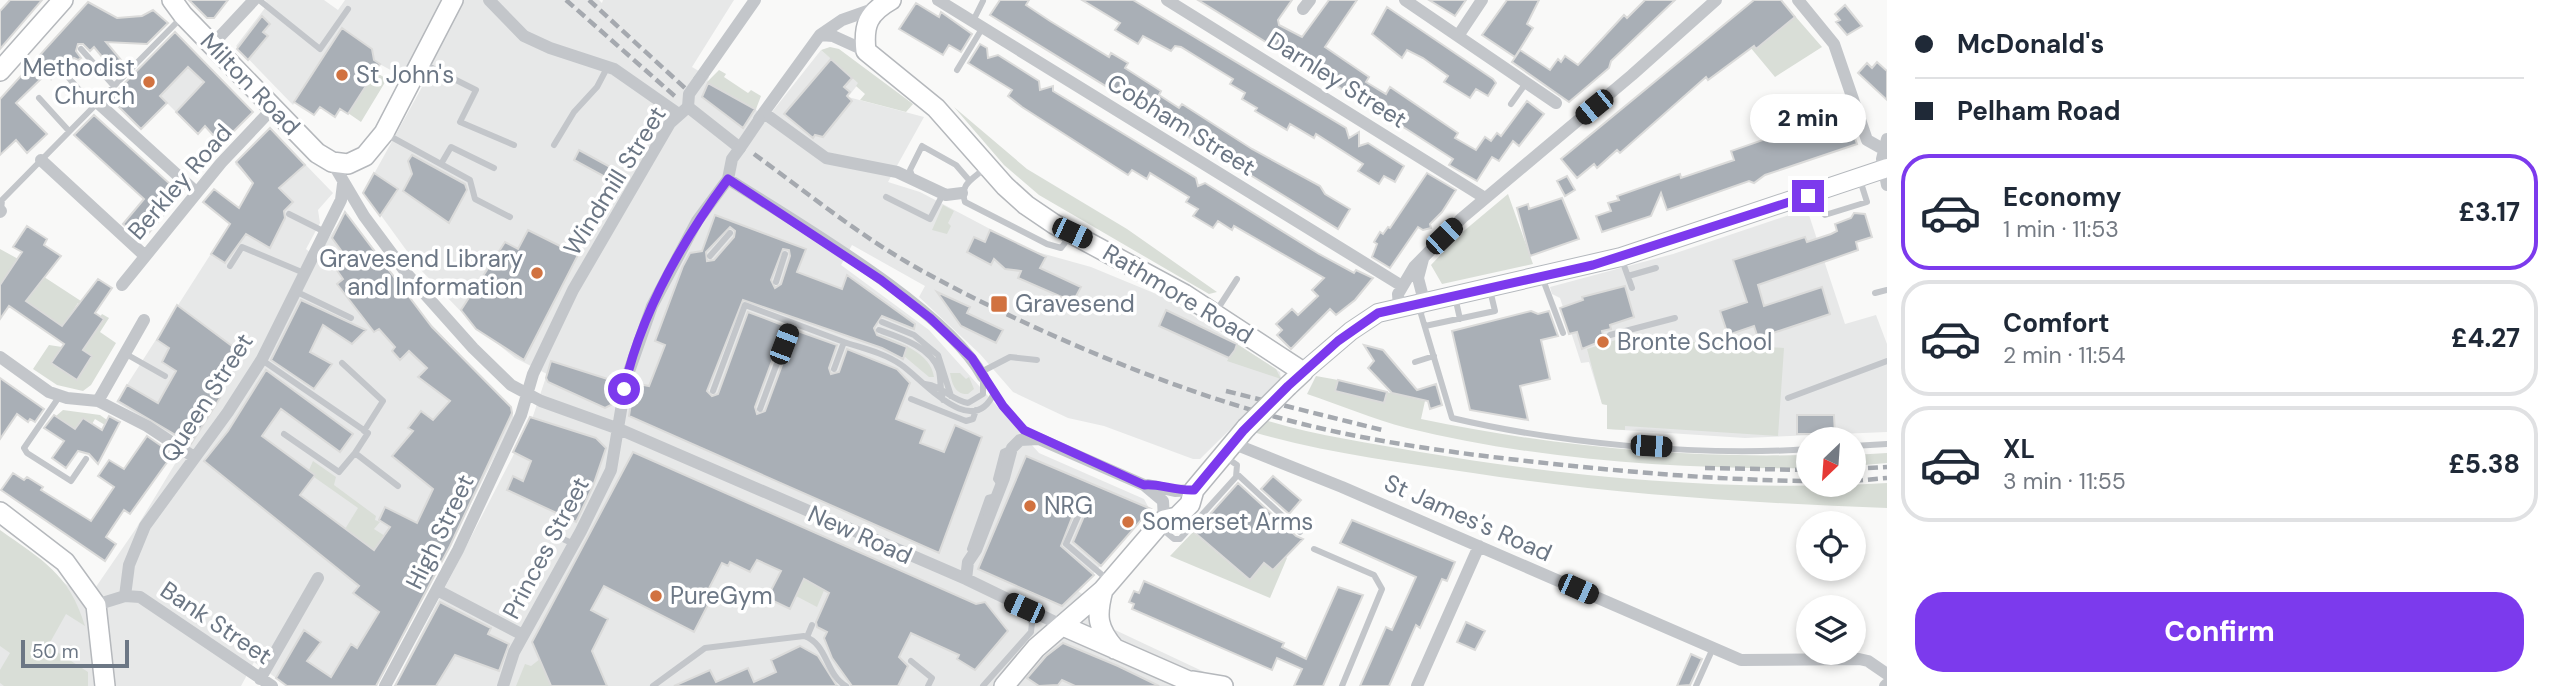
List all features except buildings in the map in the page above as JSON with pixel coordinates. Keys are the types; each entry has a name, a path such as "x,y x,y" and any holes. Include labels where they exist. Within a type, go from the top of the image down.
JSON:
{"main road":[{"path":"0,71 63,0"},
{"name":"Milton Road","path":"159,0 178,8 272,109 317,153 332,162"},
{"path":"332,162 348,164 359,160 384,133 453,0"},
{"path":"866,51 864,29 884,4"},
{"name":"Rathmore Road","path":"866,51 936,108 1026,205 1072,233 1154,276 1303,372"},
{"path":"1009,684 1036,648 1106,586 1161,523 1177,517 1186,509 1192,501 1194,490 1227,449 1303,372"},
{"path":"0,513 65,562 96,606 105,686"},
{"path":"1106,586 1097,609 1098,624 1116,649"},
{"name":"New Road","path":"1063,626 1197,683 1223,686"}],"street":[{"path":"212,45 257,0"},
{"path":"489,0 529,39 608,66 678,115 740,148"},
{"name":"Windmill Street","path":"526,394 586,266 689,94 755,0"},
{"name":"Cobham Street","path":"938,0 1402,286"},
{"name":"Darnley Street","path":"1167,0 1485,198"},
{"path":"1405,0 1556,103"},
{"path":"1458,36 1482,0"},
{"path":"1399,307 1397,298 1402,286 1423,258 1485,198 1632,75 1716,0"},
{"path":"1303,372 1368,318 1399,307 1542,277 1621,257 1860,178 1885,174 1885,144 1867,140 1834,44 1811,10 1798,0"},
{"path":"820,35 842,20 884,4"},
{"name":"Rathmore Road","path":"820,35 834,36 866,51"},
{"name":"Princes Street","path":"503,686 523,635 574,544 611,470 627,377 652,306 697,221 728,179 732,159 820,35"},
{"path":"95,104 196,192"},
{"name":"Berkley Road","path":"122,285 196,192 272,109"},
{"path":"761,117 826,158 884,168 913,177 943,194 962,193"},
{"path":"41,160 144,256"},
{"name":"New Road","path":"332,162 343,184 407,274 473,348 511,385 526,394 619,429 966,579 1063,626"},
{"path":"728,179 898,292 951,337 982,374"},
{"name":"Queen Street","path":"125,596 129,565 144,528 262,359 341,200 343,184"},
{"path":"1423,258 1418,278 1424,301"},
{"path":"98,401 144,320"},
{"path":"0,357 41,388 59,397 98,401 147,426 194,457"},
{"name":"High Street","path":"385,686 437,590 520,415 526,394"},
{"path":"966,579 970,558 998,491 1012,448 1020,440 1039,439 1144,485 1163,501 1161,523"},
{"name":"St James's Road","path":"1227,449 1276,462 1479,546 1741,660 1756,662 1859,659 1868,661 1887,674"},
{"path":"1144,485 1152,484 1175,491 1194,490"},
{"path":"1417,686 1479,546"},
{"path":"259,681 318,578"},
{"path":"437,590 523,635"},
{"name":"Bank Street","path":"96,606 125,596 140,597 259,681"}],"lane":[{"path":"257,0 320,49 348,9"},
{"path":"957,70 978,24 983,1"},
{"path":"0,211 2,200 113,85 178,8"},
{"path":"81,49 113,85"},
{"path":"421,62 476,90 460,122 514,145"},
{"path":"554,145 576,109 597,87 608,66"},
{"path":"62,70 95,104"},
{"path":"1511,104 1526,83"},
{"path":"39,98 69,131"},
{"path":"384,133 470,180 475,199 510,217"},
{"path":"913,177 910,170 922,146 956,165 969,180"},
{"path":"441,164 451,147 494,168"},
{"path":"987,166 969,180 962,193 965,202 1047,244 1061,248 1072,233"},
{"path":"1808,196 1825,215 1867,202 1860,178"},
{"path":"886,197 930,219 943,194"},
{"path":"289,214 325,232"},
{"path":"710,256 730,233"},
{"path":"230,266 242,247 306,273"},
{"path":"776,282 785,254"},
{"path":"1621,257 1632,288"},
{"path":"1628,276 1656,268"},
{"path":"1542,277 1563,333"},
{"path":"1215,313 1237,279"},
{"path":"1425,326 1494,311 1490,288"},
{"path":"1875,293 1887,289"},
{"path":"297,292 351,318"},
{"path":"1455,295 1460,319"},
{"path":"1424,301 1422,314 1452,418 1488,427 1628,444 1696,449 1796,449"},
{"path":"713,391 745,305 898,362 925,384 926,388 976,410"},
{"path":"1610,335 1675,318"},
{"path":"882,322 914,335 938,355 947,399"},
{"path":"760,409 792,323"},
{"path":"879,330 912,343 933,360 939,371 940,387 947,399 966,403 978,400 984,393 982,374"},
{"path":"834,369 844,342"},
{"path":"126,354 165,376"},
{"path":"1415,362 1434,356"},
{"path":"982,374 1010,357 1037,360"},
{"path":"262,359 368,433 340,472 284,434"},
{"path":"1788,398 1887,361"},
{"path":"342,363 383,401 364,430"},
{"path":"982,374 1018,425 1039,439"},
{"path":"925,384 940,387"},
{"path":"911,399 964,420 973,419 976,410 988,404 994,393"},
{"path":"59,397 24,448 27,453 71,481 86,459"},
{"path":"1866,445 1887,444"},
{"path":"1161,523 1174,539 1180,539 1237,474 1237,465 1227,449"},
{"path":"355,453 398,486"},
{"path":"1237,474 1300,531"},
{"path":"1079,514 1066,544 1106,586"},
{"path":"554,535 574,544"},
{"path":"1314,549 1374,575 1382,589 1342,686"},
{"path":"983,686 1031,632 1032,623 1024,608"},
{"path":"807,637 812,625"},
{"path":"653,686 705,648 807,637 820,647 835,680 846,686"},
{"path":"1696,686 1713,649"},
{"path":"911,661 932,678 928,686"}],"shaded area":[{"path":"265,0 324,0 338,10 345,0 599,0 602,3 603,0 734,0 692,67 709,77 707,82 768,117 821,50 859,83 848,97 924,117 888,182 920,192 1030,250 1091,267 1166,298 1280,372 1281,379 1200,459 1193,459 1104,426 1068,418 1013,392 980,354 919,297 925,286 852,245 841,265 929,330 1039,453 1144,499 1150,510 1078,591 1105,611 1113,629 1234,686 394,686 532,419 547,374 515,358 471,322 420,269 364,192 422,87 337,41 293,105 236,46 268,4"},
{"path":"1781,0 1822,47 1775,77 1740,35 1743,33 1756,49 1767,40 1759,29 1794,17"},
{"path":"830,47 839,49 913,104 906,112 860,100 865,94 856,86 858,83 821,50"},
{"path":"199,56 252,114 221,144 205,127 198,134 160,96"},
{"path":"719,70 726,74 724,77 748,93 751,90 761,96 756,109 707,82"},
{"path":"375,72 387,79 361,122 348,113"},
{"path":"954,107 1027,169 1127,229 1217,292 1209,294 1039,195 1004,165"},
{"path":"270,128 333,193 318,210 320,223 306,249 316,257 344,215 348,214 426,319 511,407 514,419 432,580 428,580 396,621 408,628 374,686 287,686 254,662 241,686 0,686 0,534 87,600 135,530 187,444 116,402 230,224 203,202 214,189 239,208 253,183 235,164"},
{"path":"1508,194 1533,264 1442,284 1431,265 1459,235"},
{"path":"943,205 954,211 948,223 951,226 947,234 932,230"},
{"path":"1807,209 1845,324 1876,315 1887,344 1887,432 1866,433 1866,427 1796,427 1796,436 1745,438 1607,429 1607,405 1602,404 1589,362 1581,363 1560,298 1552,294 1550,287 1673,254"},
{"path":"0,249 20,260 16,261 0,285"},
{"path":"38,273 84,303 78,303 58,333 21,309 42,278"},
{"path":"102,314 109,318 100,332 116,343 91,385 83,391 57,385 33,369 49,345 62,347 51,363 77,380 92,356 83,350 104,320 100,317"},
{"path":"880,335 921,355 932,369 934,377 929,377 904,356 877,345"},
{"path":"1631,338 1784,348 1778,436 1625,426 1625,430 1607,429 1607,405 1602,404 1587,349 1619,339 1630,345"},
{"path":"1237,344 1276,369 1281,379 1227,361"},
{"path":"950,373 960,373 966,379 969,377 974,389 968,394 960,393 953,384"},
{"path":"1316,376 1338,380 1336,391 1383,403 1387,392 1425,401 1421,419 1515,436 1611,448 1707,454 1796,455 1796,468 1657,464 1505,448 1407,428 1307,394"},
{"path":"63,410 100,415 107,420 105,425 95,419 92,424 83,418 75,429 56,416"},
{"path":"1268,421 1325,435 1536,469 1653,481 1796,486 1796,497 1866,497 1866,484 1887,483 1887,508 1576,487 1362,456 1253,432"},
{"path":"1887,453 1887,463 1866,465 1866,454"},
{"path":"313,461 336,477 334,485 376,516 375,520 380,522 374,529 396,543 388,560 345,529 358,508 314,477 309,470"},
{"path":"0,530 52,569 71,593 85,626 66,614 48,646 88,672 88,686 4,686 0,683 0,670 10,653 0,646"},
{"path":"1193,532 1249,580 1264,563 1285,556 1287,558 1270,598 1170,556"},
{"path":"833,569 817,607 779,587 808,570"},
{"path":"540,659 553,686 516,686 525,664 531,666"}],"railway":[{"path":"566,0 678,99"},
{"path":"589,0 686,89"},
{"path":"754,154 881,246 966,294 1097,354 1232,404 1310,426 1449,451 1649,473 1796,481"},
{"path":"1226,391 1386,431"},
{"path":"1866,468 1887,467"},
{"path":"1705,468 1796,470"},
{"path":"1866,480 1887,478"}],"place":[{"name":"St John's","path":"342,75"},
{"name":"Methodist Church","path":"149,82"},
{"name":"Gravesend Library and Information","path":"537,273"},
{"name":"Gravesend","path":"999,304"},
{"name":"Bronte School","path":"1603,342"},
{"name":"NRG","path":"1030,506"},
{"name":"Somerset Arms","path":"1128,522"},
{"name":"PureGym","path":"656,596"}],"route":[{"path":"624,389 641,334 660,288 697,221 728,179 881,280 930,318 972,358 1003,406 1024,430 1144,485 1152,484 1175,491 1194,490 1243,431 1288,386 1338,341 1378,313 1593,265 1808,196"}]}
